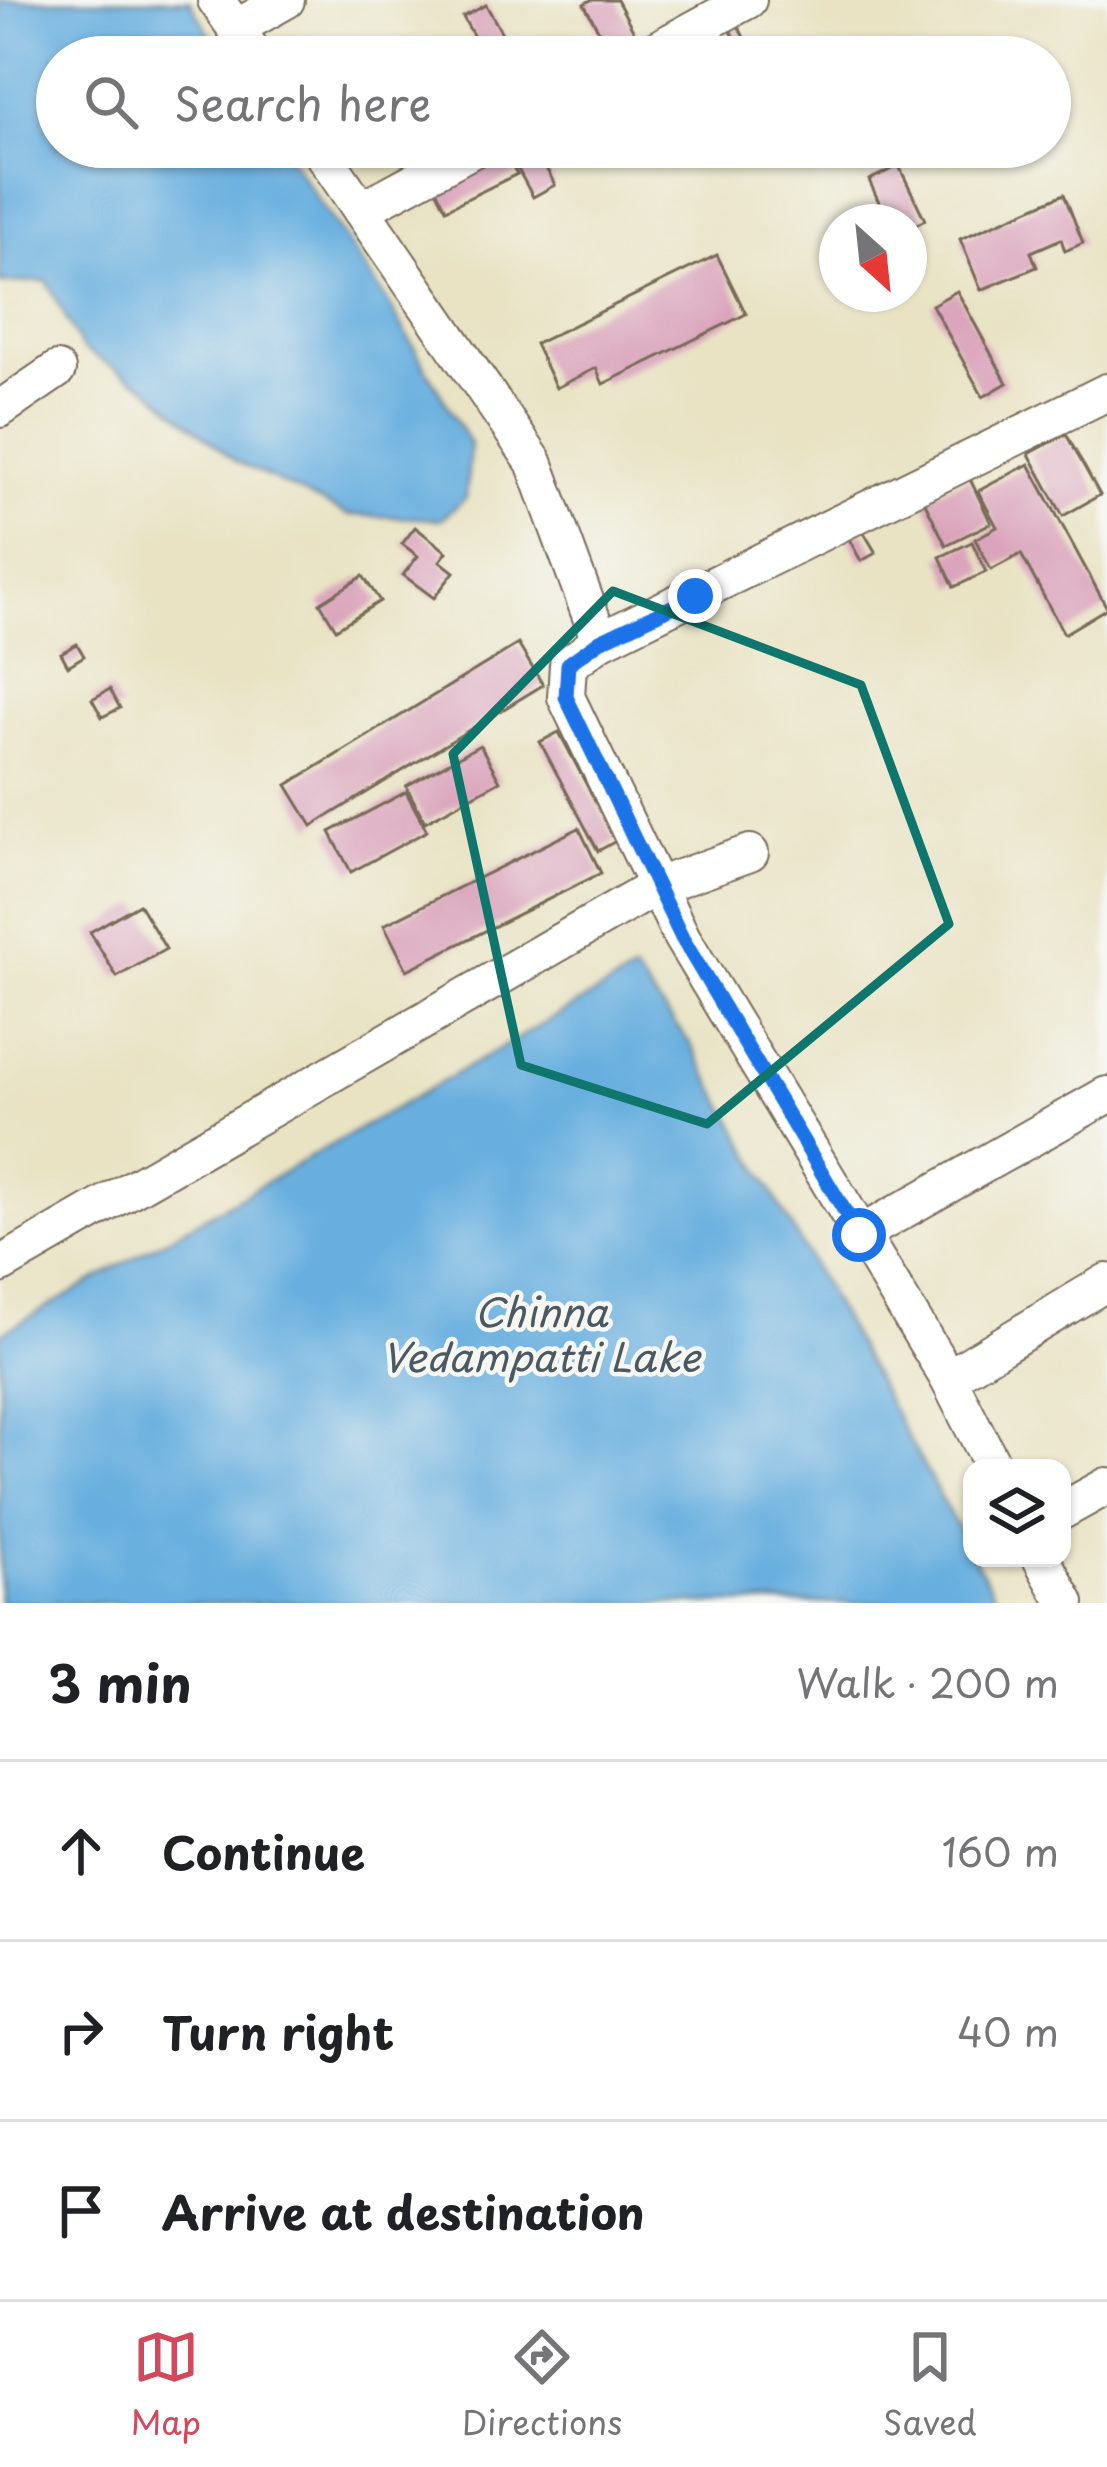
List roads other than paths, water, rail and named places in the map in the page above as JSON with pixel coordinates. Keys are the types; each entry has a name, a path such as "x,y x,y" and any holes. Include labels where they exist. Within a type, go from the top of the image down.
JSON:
{"street":[{"path":"236,28 286,0"},
{"path":"682,36 748,0"},
{"path":"332,168 534,462 600,641"},
{"path":"361,210 438,168"},
{"path":"0,409 57,370"},
{"path":"989,1459 948,1378 682,938 566,697 568,664 600,641 1107,392"},
{"path":"0,1265 657,886 750,853"},
{"path":"859,1235 1107,1095"},
{"path":"948,1378 1107,1282"},
{"path":"1071,1506 1107,1486"},
{"path":"1047,1567 1066,1603"}],"water":[{"path":"0,0 189,0 211,36 36,36 36,168 296,168 389,304 470,444 466,498 441,519 348,515 235,461 147,387 82,349 47,281 0,283"},
{"name":"Chinna Vedampatti Lake","path":"634,972 690,1043 963,1538 963,1567 979,1567 999,1603 0,1603 0,1334"}]}
